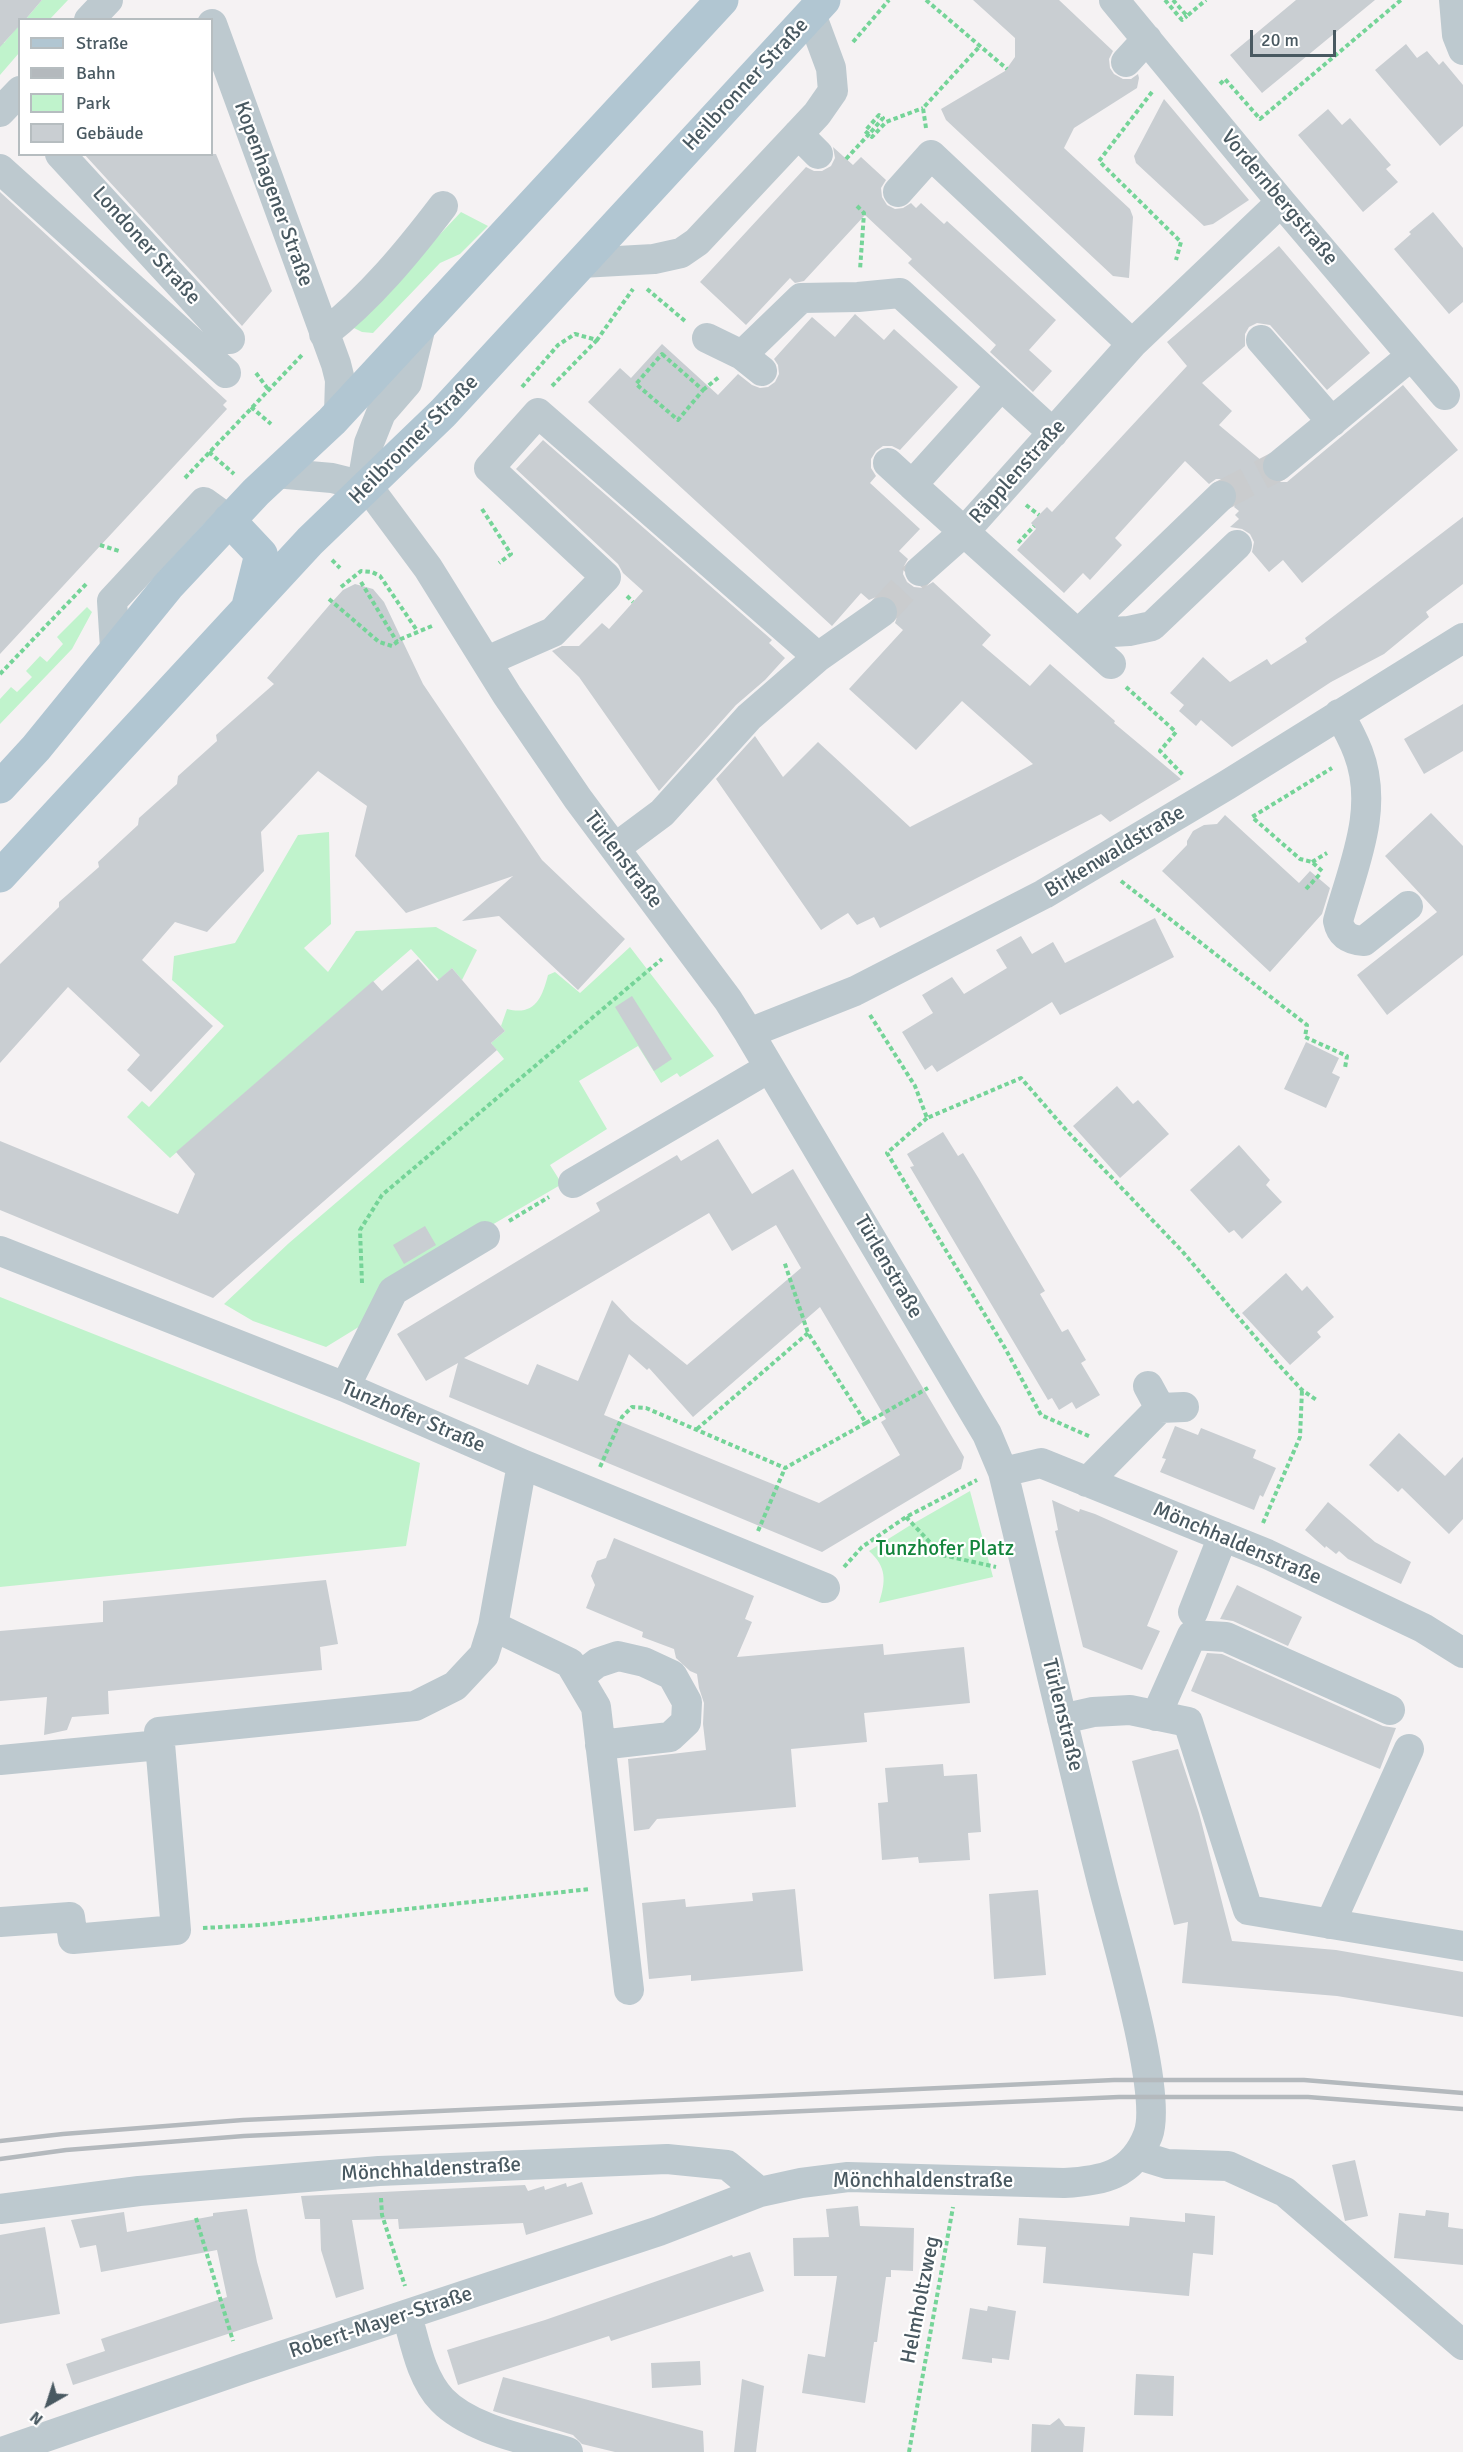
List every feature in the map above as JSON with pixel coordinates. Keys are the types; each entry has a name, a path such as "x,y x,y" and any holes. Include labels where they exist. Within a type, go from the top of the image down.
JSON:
{"main road":[{"path":"0,787 36,748 115,648 168,586 275,473 339,413 722,0"},
{"name":"Heilbronner Straße","path":"0,876 310,541 443,413 818,7"},
{"path":"229,520 261,554 247,611"}],"street":[{"path":"91,18 108,0"},
{"name":"Kopenhagener Straße","path":"203,0 210,18"},
{"name":"Vordernbergstraße","path":"1114,0 1147,39 1194,116 1281,202 1445,395"},
{"path":"1454,0 1456,36 1463,50"},
{"path":"581,263 654,259 681,253 821,149 817,114 832,91 831,68 818,7"},
{"name":"Kopenhagener Straße","path":"213,28 336,364 340,380 339,413"},
{"path":"1126,62 1147,39"},
{"path":"898,192 930,155 1132,344"},
{"name":"Londoner Straße","path":"62,156 230,339"},
{"name":"Londoner Straße","path":"0,169 176,340 226,373"},
{"name":"Räpplenstraße","path":"1116,674 1077,634 964,532 1132,344 1281,202"},
{"path":"324,334 352,312 422,234 443,206"},
{"path":"707,338 752,363 801,298 858,297 900,293 1053,433"},
{"path":"368,487 364,472 369,443 381,412 407,383 421,326"},
{"path":"1261,340 1332,422"},
{"path":"1278,466 1411,356"},
{"path":"336,364 358,369 385,364"},
{"path":"912,485 1001,386"},
{"path":"487,661 553,632 606,577 489,468 538,413 818,657"},
{"path":"888,463 964,532 920,571"},
{"path":"275,473 332,477 368,487"},
{"name":"Türlenstraße","path":"368,487 409,541 578,799 684,940 749,1033 987,1434 1003,1472 1133,2006 1151,2109 1149,2134 1138,2155"},
{"path":"1077,634 1221,496"},
{"path":"1077,634 1129,631 1152,626 1237,545"},
{"path":"615,848 662,813 749,717 818,657 882,612"},
{"name":"Birkenwaldstraße","path":"749,1033 855,991 1034,899 1227,785 1463,638"},
{"path":"1340,714 1358,752 1364,774 1366,813 1356,862 1338,921 1339,929 1353,940 1364,941 1407,906"},
{"path":"573,1183 769,1068"},
{"path":"345,1387 393,1291 485,1236"},
{"name":"Tunzhofer Straße","path":"0,1251 345,1387 522,1464 825,1588"},
{"path":"1087,1482 1164,1400"},
{"name":"Mönchhaldenstraße","path":"1003,1472 1041,1463 1253,1548 1423,1628 1463,1653"},
{"path":"0,1922 70,1917 73,1940 176,1929 159,1732 415,1706 455,1686 484,1655 493,1626 522,1464"},
{"path":"1193,1612 1223,1536"},
{"path":"493,1626 570,1663 596,1707 629,1990"},
{"path":"1156,1716 1192,1635 1226,1637 1390,1710"},
{"path":"579,1677 597,1663 618,1656 644,1662 672,1675 687,1702 686,1722 670,1737 600,1745"},
{"path":"1062,1719 1093,1712 1130,1710 1188,1722 1248,1910 1463,1946"},
{"path":"0,1760 160,1745"},
{"path":"1330,1924 1409,1749"},
{"path":"1138,2155 1167,2164 1228,2166 1285,2192 1463,2345"},
{"name":"Mönchhaldenstraße","path":"0,2209 139,2191 379,2171 668,2159 728,2165 760,2192 848,2177 1064,2183 1090,2181 1114,2175 1138,2155"},
{"name":"Robert-Mayer-Straße","path":"2,2452 408,2305 659,2231 760,2192"},
{"path":"408,2305 425,2373 441,2399 460,2414 482,2425 568,2452"}],"path":[{"path":"927,0 1007,69"},
{"path":"1166,0 1182,20 1206,0"},
{"path":"1173,0 1187,16"},
{"path":"1225,79 1260,120 1401,0"},
{"path":"821,149 871,132 883,118 879,115 865,130 872,137 886,122 923,108 980,46"},
{"path":"1156,87 1099,161 1181,242 1174,268"},
{"path":"923,108 930,155"},
{"path":"857,206 864,213 858,297"},
{"path":"638,282 664,305"},
{"path":"268,389 324,334"},
{"path":"552,386 597,340"},
{"path":"662,354 704,390 678,420 636,384 662,354"},
{"path":"251,407 271,424"},
{"path":"1028,507 1039,515"},
{"path":"482,509 511,554 499,563"},
{"path":"341,587 361,571 372,572 380,576 416,629"},
{"path":"361,582 397,642"},
{"path":"329,599 379,642 392,646 458,615"},
{"path":"1116,674 1176,732 1160,751 1171,761"},
{"path":"1306,890 1322,871 1312,862 1299,859 1252,817 1358,752"},
{"path":"1106,857 1120,880 1307,1025 1305,1037 1347,1056 1345,1068"},
{"path":"374,1330 363,1299 360,1230 382,1195 684,940"},
{"path":"855,991 915,1086 927,1118"},
{"path":"1119,1449 1041,1415 1005,1348 887,1153 927,1118 1021,1078 1067,1131 1182,1251 1302,1390 1318,1401"},
{"path":"485,1236 573,1183"},
{"path":"784,1261 808,1333 866,1423"},
{"path":"698,1429 808,1333"},
{"path":"747,1556 786,1468 951,1375"},
{"path":"1253,1548 1300,1437 1302,1390"},
{"path":"589,1491 622,1417 632,1407 646,1408 786,1468"},
{"path":"825,1588 862,1547 906,1517 970,1482 1003,1472"},
{"path":"906,1517 942,1556 1028,1574"},
{"path":"176,1929 261,1925 617,1887"},
{"path":"379,2171 382,2215 408,2305"},
{"name":"Helmholtzweg","path":"909,2452 954,2205 926,2203 927,2178"},
{"path":"196,2218 230,2333"}],"green space":[{"path":"42,0 68,0 51,18 27,18"},
{"path":"18,26 18,54 0,75 0,40 4,43"},
{"path":"461,212 488,226 460,254 440,263 373,333 362,332 352,327"},
{"path":"87,607 92,612 72,649 0,724 0,699 11,687 17,692 32,677 26,671 40,656 47,662 63,644 57,637"},
{"path":"329,832 331,924 304,948 328,972 356,931 436,927 477,950 462,980 452,968 439,980 411,949 170,1158 127,1117 142,1101 149,1107 224,1026 172,980 174,956 235,943 298,835"},
{"path":"630,947 714,1056 680,1077 677,1073 661,1083 638,1046 579,1081 607,1129 550,1165 562,1184 485,1229 494,1244 326,1347 253,1321 224,1304 289,1243 504,1059 491,1043 505,1031 501,1026 507,1009 516,1011 530,1008 540,998 548,975 555,972 580,993"},
{"path":"0,1297 420,1463 406,1546 0,1587"},
{"name":"Tunzhofer Platz","path":"970,1491 993,1577 879,1603 884,1581 882,1569 869,1551"}],"building":[{"path":"0,0 42,0 27,18 18,18 18,27 0,47"},
{"path":"973,0 1059,0 1113,51 1109,59 1110,68 1114,74 1123,79 1131,79 1138,74 1137,88 1074,128 1064,148 1130,209 1133,217 1129,278 1113,276 946,120 941,109 1005,71 1015,57 1015,38"},
{"path":"1296,0 1375,0 1262,93 1230,55"},
{"path":"1406,44 1417,58 1427,51 1439,65 1443,61 1463,85 1463,126 1440,146 1375,70"},
{"path":"1164,99 1249,200 1213,224 1204,226 1136,163 1134,156"},
{"path":"1328,109 1342,125 1350,118 1391,165 1386,169 1398,182 1363,212 1298,135"},
{"path":"833,147 853,165 861,157 886,180 881,188 882,197 887,205 895,209 903,208 911,203 916,208 921,203 944,224 947,221 1056,320 1029,350 1052,371 1033,392 990,352 996,345 908,263 912,259 865,215 804,281 795,283 790,278 746,325 700,282 806,167 814,171 822,171 831,166 835,158"},
{"path":"216,154 272,291 242,326 86,156 213,156"},
{"path":"0,192 227,401 223,405 227,409 0,654"},
{"path":"1433,212 1463,248 1463,302 1449,314 1394,249 1411,234 1409,232"},
{"path":"1279,246 1370,353 1327,390 1270,325 1257,323 1249,327 1245,334 1245,346 1202,383 1232,411 1219,425 1262,461 1261,469 1265,477 1273,482 1287,482 1403,385 1458,450 1302,583 1283,560 1269,572 1252,552 1254,542 1250,534 1242,529 1230,527 1239,519 1235,515 1239,511 1234,507 1238,500 1238,492 1234,484 1225,479 1216,479 1209,484 1185,461 1115,538 1122,545 1090,580 1083,573 1064,593 1017,550 1036,529 1031,523 1047,507 1052,512 1187,366 1167,342"},
{"path":"855,314 884,340 894,329 958,387 900,450 892,446 883,446 871,459 871,468 876,476 870,483 920,529 899,551 908,559 903,574 907,582 914,587 923,588 933,582 991,635 982,645 1030,686 1050,664 1115,721 1114,723 1181,779 1110,822 1101,814 880,928 874,917 857,925 848,913 821,930 716,779 755,736 783,777 818,742 910,827 1033,764 962,701 916,750 849,689 903,630 895,623 899,611 896,602 889,596 881,595 869,600 861,593 832,626 588,402 620,368 631,378 662,344 718,395 738,374 752,385 760,388 768,387 775,382 779,374 778,365 774,359 812,317 835,337"},
{"path":"543,440 772,640 769,643 785,658 765,680 736,705 659,791 579,677 552,651 562,646 579,646 602,623 609,629 643,591 623,573 618,564 516,469"},
{"path":"1463,517 1463,584 1426,612 1429,617 1384,654 1331,682 1232,747 1201,720 1196,726 1179,711 1184,705 1170,693 1203,657 1230,682 1267,659 1271,665 1307,642 1305,638"},
{"path":"355,584 373,589 384,602 423,684 542,860 625,939 578,990 499,916 462,921 513,876 406,913 355,856 367,806 318,771 261,832 264,871 207,932 175,922 142,960 213,1026 151,1092 127,1070 140,1055 68,987 0,1063 0,964 59,907 59,902 99,867 98,862 138,825 139,818 177,784 178,776 217,741 216,735 274,684 267,678 343,590"},
{"path":"1463,704 1463,751 1424,774 1404,739"},
{"path":"1431,813 1463,846 1463,955 1387,1015 1357,975 1437,912 1385,856"},
{"path":"1225,815 1299,883 1310,871 1330,888 1322,914 1270,972 1162,871 1187,845 1193,831 1204,825 1217,824"},
{"path":"1155,918 1174,957 1060,1015 1052,1002 937,1072 932,1065 925,1070 902,1032 933,1013 922,995 952,977 964,994 1007,968 996,950 1021,936 1032,954 1053,942 1065,963"},
{"path":"418,959 437,981 452,968 505,1031 491,1043 497,1050 213,1298 0,1210 0,1141 178,1214 195,1174 176,1152 373,981 382,991"},
{"path":"632,996 672,1059 654,1071 615,1007"},
{"path":"1306,1042 1339,1058 1332,1073 1340,1077 1326,1108 1284,1089"},
{"path":"1117,1086 1133,1104 1138,1100 1169,1134 1120,1178 1073,1126"},
{"path":"943,1132 958,1156 963,1153 1045,1291 1040,1294 1062,1332 1068,1329 1086,1360 1081,1363 1100,1395 1076,1409 1072,1402 1059,1410 1052,1398 1048,1400 910,1167 914,1166 907,1154"},
{"path":"718,1139 752,1194 793,1169 964,1457 961,1469 822,1552 449,1397 458,1363 426,1381 397,1334 600,1211 596,1203 677,1155 681,1161","holes":["709,1213 732,1251 776,1225 801,1268 687,1365 631,1320 612,1300 578,1381 537,1364 528,1385 464,1358","820,1307 886,1419 881,1422 900,1455 819,1503 604,1415 629,1354 647,1370 649,1368 693,1417"]},
{"path":"1239,1145 1270,1180 1266,1185 1282,1202 1242,1239 1234,1230 1229,1233 1190,1190"},
{"path":"425,1226 436,1245 404,1264 393,1245"},
{"path":"1286,1273 1302,1291 1307,1286 1334,1317 1317,1332 1321,1337 1290,1365 1242,1313"},
{"path":"1175,1426 1198,1435 1201,1428 1256,1450 1253,1458 1276,1468 1263,1497 1260,1495 1254,1510 1160,1472 1166,1459 1162,1458"},
{"path":"1399,1433 1445,1476 1463,1457 1463,1519 1449,1534 1402,1488 1398,1492 1369,1465"},
{"path":"1052,1500 1079,1512 1080,1509 1095,1514 1178,1551 1147,1626 1160,1631 1142,1670 1083,1647 1055,1531 1058,1530"},
{"path":"1328,1502 1375,1542 1411,1562 1401,1584 1348,1559 1339,1551 1336,1554 1326,1546 1325,1548 1305,1530"},
{"path":"614,1538 754,1596 745,1619 752,1622 737,1657 883,1644 884,1655 964,1647 970,1703 864,1713 867,1742 791,1749 796,1807 657,1819 649,1829 634,1831 628,1759 706,1750 703,1724 704,1703 697,1674 690,1671 676,1658 674,1649 642,1637 643,1632 586,1608 595,1585 591,1576 597,1561 606,1558"},
{"path":"326,1580 338,1644 320,1647 322,1670 108,1691 109,1714 72,1717 67,1730 44,1735 47,1697 0,1701 0,1631 103,1622 103,1601"},
{"path":"1237,1585 1302,1617 1288,1646 1233,1621 1220,1619"},
{"path":"1207,1653 1222,1654 1383,1726 1396,1728 1380,1769 1191,1691"},
{"path":"1178,1749 1199,1813 1232,1941 1336,1950 1463,1972 1463,2017 1337,1996 1182,1983 1188,1922 1174,1925 1132,1761"},
{"path":"943,1764 944,1776 977,1774 981,1832 968,1833 970,1860 919,1863 918,1857 882,1860 878,1803 888,1802 885,1768"},
{"path":"795,1889 803,1971 691,1981 691,1975 649,1979 642,1903 685,1899 686,1907 753,1901 752,1893"},
{"path":"1038,1890 1046,1975 994,1979 989,1894"},
{"path":"1355,2160 1368,2216 1345,2221 1332,2165"},
{"path":"582,2182 593,2214 526,2235 523,2223 399,2229 398,2219 352,2220 364,2289 336,2298 321,2250 320,2219 305,2219 301,2196 525,2185 528,2191 544,2186 545,2190 566,2183 567,2187"},
{"path":"858,2206 860,2226 914,2228 913,2271 891,2270 891,2277 886,2277 877,2342 874,2342 865,2403 802,2393 808,2354 825,2357 837,2276 794,2276 793,2238 829,2237 826,2209"},
{"path":"247,2209 257,2262 273,2319 73,2385 66,2364 105,2351 101,2339 227,2297 217,2250 101,2272 96,2245 80,2248 71,2220 124,2212 127,2232 213,2216 213,2213"},
{"path":"1426,2210 1449,2213 1448,2227 1463,2229 1463,2265 1394,2258 1399,2213 1425,2216"},
{"path":"1185,2213 1215,2216 1213,2255 1193,2253 1189,2296 1043,2283 1046,2247 1017,2245 1019,2218 1129,2226 1130,2217 1185,2222"},
{"path":"45,2227 60,2314 0,2324 0,2235"},
{"path":"750,2252 764,2291 611,2341 609,2336 458,2385 447,2350 545,2320 732,2255 733,2257"},
{"path":"988,2306 1016,2311 1009,2360 992,2358 992,2363 962,2359 970,2308 987,2311"},
{"path":"700,2361 701,2385 652,2388 651,2363"},
{"path":"1136,2374 1174,2376 1173,2416 1134,2415"},
{"path":"503,2377 703,2431 704,2452 615,2452 582,2444 573,2435 493,2411"},
{"path":"742,2379 764,2386 756,2452 734,2452"},
{"path":"1059,2418 1065,2426 1085,2427 1083,2452 1031,2452 1032,2424 1050,2425"}],"tunnel":[{"path":"1221,496 1278,466"},
{"path":"882,612 920,571"}],"railway":[{"path":"0,2141 243,2120 1114,2080 1304,2080 1463,2093"},
{"path":"0,2159 66,2150 244,2136 1119,2097 1308,2097 1463,2109"}]}
